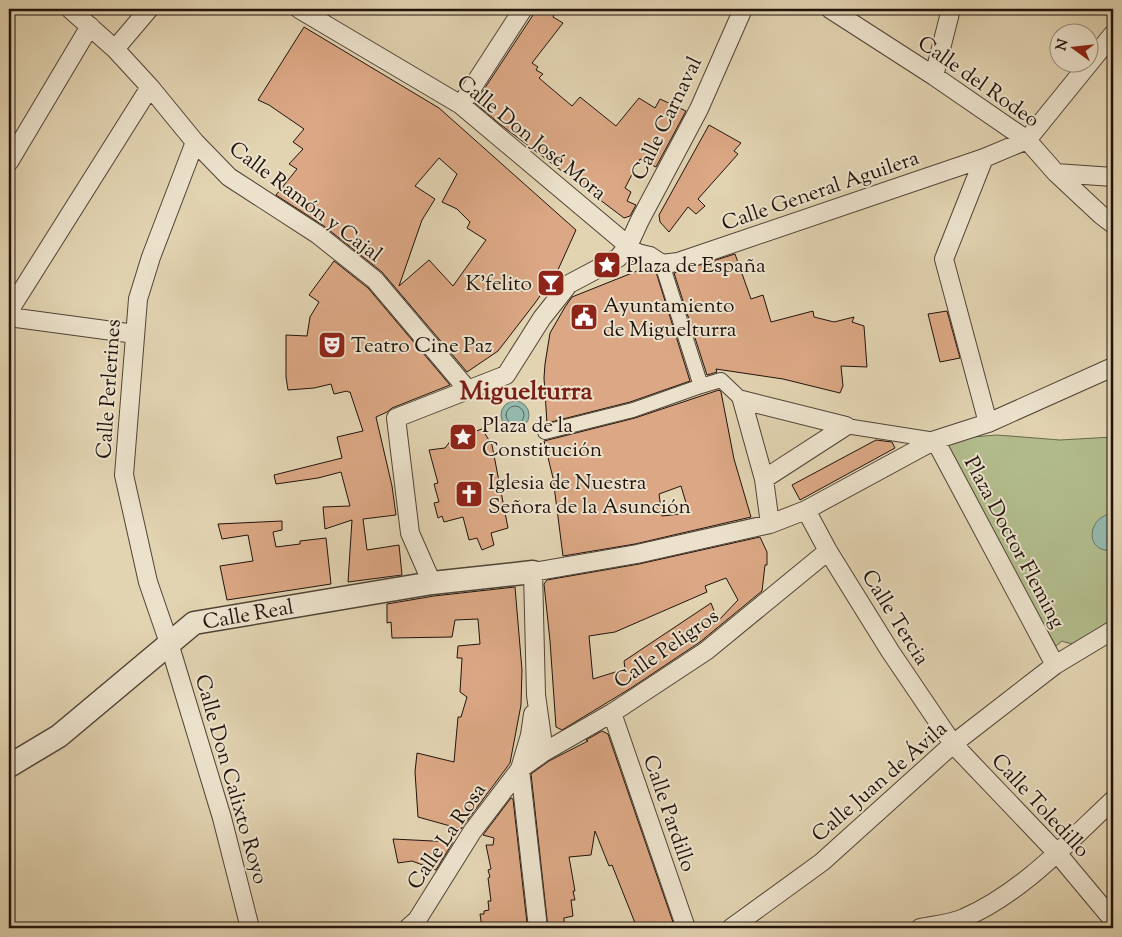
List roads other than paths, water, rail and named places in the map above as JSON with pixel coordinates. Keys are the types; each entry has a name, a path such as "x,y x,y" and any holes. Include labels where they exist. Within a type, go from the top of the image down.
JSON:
{"street":[{"name":"Calle Ramón y Cajal","path":"70,9 115,50 195,142 229,177 318,234 375,280 468,390"},
{"path":"115,50 149,9"},
{"name":"Calle Don José Mora","path":"299,9 461,105 628,246"},
{"path":"461,105 523,9"},
{"name":"Calle Carnaval","path":"628,246 699,109 743,9"},
{"name":"Calle del Rodeo","path":"830,9 934,76 1027,140 1056,173 1113,224"},
{"path":"934,76 951,9"},
{"path":"9,162 90,26"},
{"path":"1027,140 1113,34"},
{"path":"9,311 150,88"},
{"name":"Calle General Aguilera","path":"662,264 678,262 984,158 1027,140"},
{"name":"Calle Perlerines","path":"169,643 148,582 124,475 138,299 151,257 195,142"},
{"path":"984,158 944,259 988,423"},
{"path":"1056,173 1113,177"},
{"path":"432,583 410,533 396,418 506,375 542,318 569,284 618,258 628,246 637,253 650,256 662,264 701,386"},
{"path":"9,317 135,334"},
{"path":"544,752 536,696 533,572 637,554 770,524 806,510 935,440 988,423 1113,367"},
{"path":"546,432 634,410 721,380 742,400 846,426 935,440"},
{"path":"742,400 764,479 770,524"},
{"path":"764,479 846,426"},
{"name":"Plaza Doctor Fleming","path":"935,440 1055,665"},
{"name":"Calle Tercia","path":"806,510 828,551 890,651 953,744"},
{"name":"Calle Peligros","path":"520,769 544,752 612,713 706,651 828,551"},
{"name":"Calle Real","path":"9,766 59,736 194,623 432,583 533,572"},
{"name":"Calle Juan de Ávila","path":"731,928 822,862 953,744 1055,665 1113,630"},
{"name":"Calle Don Calixto Royo","path":"169,643 222,818 250,928"},
{"path":"536,696 530,736 520,769 538,928"},
{"name":"Calle Pardillo","path":"612,713 686,928"},
{"name":"Calle Toledillo","path":"953,744 1057,853 1113,920"},
{"name":"Calle La Rosa","path":"408,928 417,920 472,832 520,769"},
{"path":"920,928 963,919 1008,894 1057,853 1113,800"}],"water":[{"path":"515,401 525,405 529,415 525,425 515,429 505,425 501,415 505,405"},
{"path":"1106,515 1113,515 1113,550 1105,550 1098,547 1092,537 1095,525 1099,519"}],"place":[{"name":"Plaza de España","path":"607,265"},
{"name":"K'felito","path":"551,283"},
{"name":"Ayuntamiento de Miguelturra","path":"584,317"},
{"name":"Teatro Cine Paz","path":"332,345"},
{"name":"Plaza de la Constitución","path":"463,437"},
{"name":"Iglesia de Nuestra Señora de la Asunción","path":"469,494"}],"district":[{"name":"Miguelturra","path":"526,390"}]}
